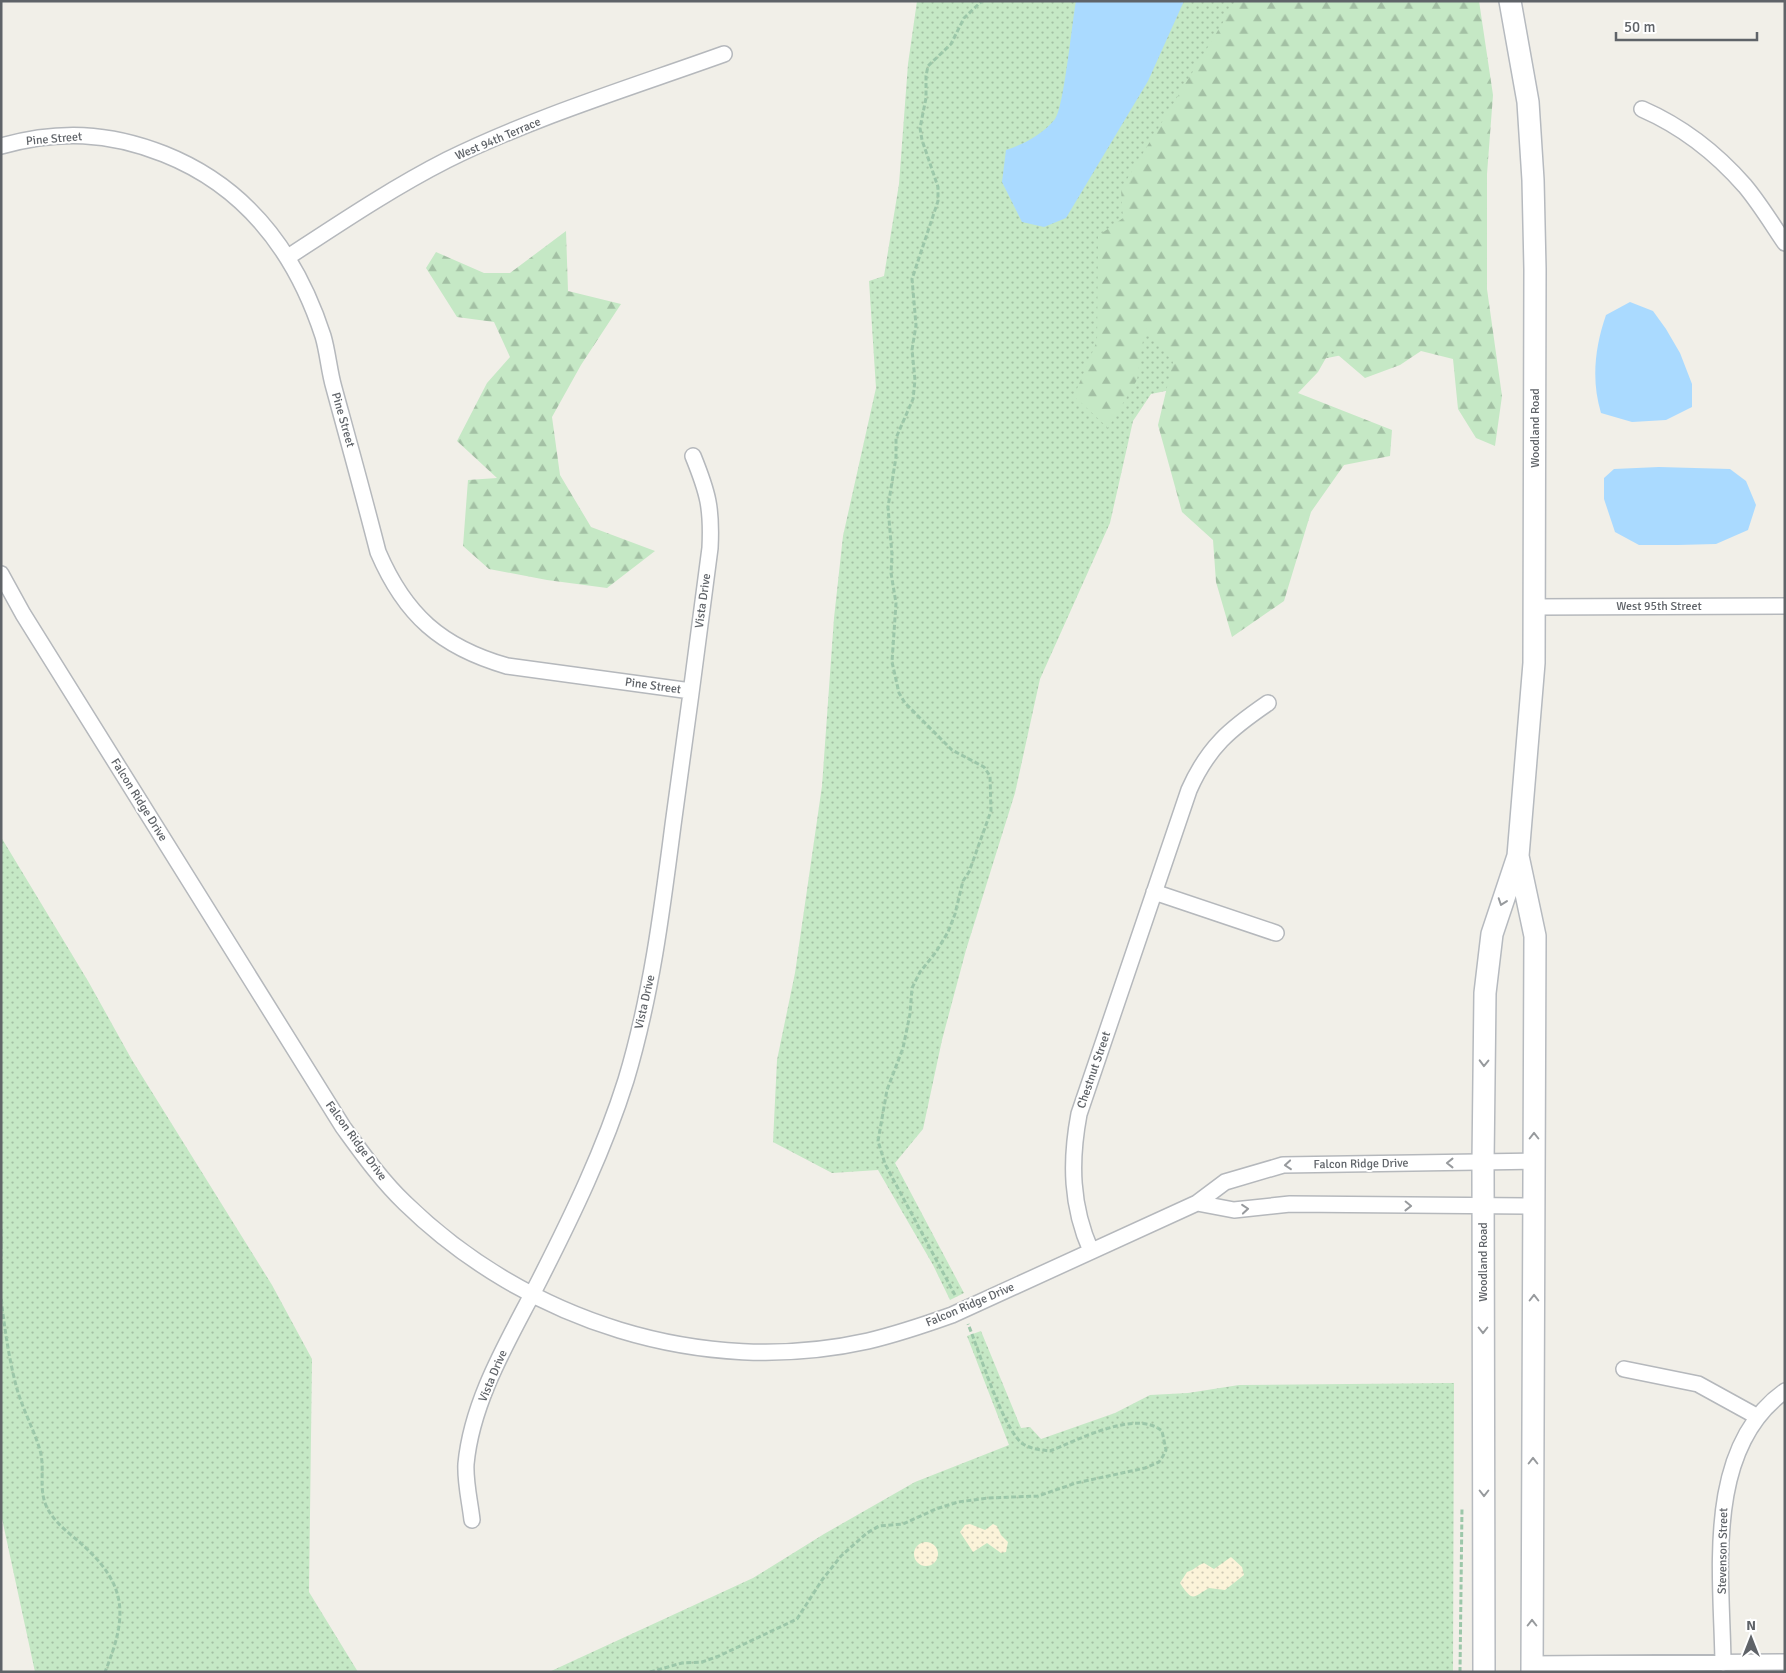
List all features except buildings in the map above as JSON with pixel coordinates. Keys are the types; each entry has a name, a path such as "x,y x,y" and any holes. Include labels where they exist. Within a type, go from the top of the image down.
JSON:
{"main road":[{"name":"Woodland Road","path":"1484,1672 1483,1163 1485,993 1492,934 1518,856 1531,709 1534,607 1536,269 1533,180 1528,102 1510,1"},
{"name":"Woodland Road","path":"1518,856 1535,936 1532,1668"}],"street":[{"name":"West 94th Terrace","path":"288,257 365,206 447,160 528,126 724,54"},
{"path":"1642,109 1667,120 1704,146 1745,186 1785,243"},
{"name":"Pine Street","path":"1,146 68,135 122,139 145,146 197,170 222,186 247,207 288,257 299,278 323,337 330,375 378,552 390,580 406,605 427,627 451,644 478,658 506,666 691,691"},
{"name":"Vista Drive","path":"472,1520 466,1467 470,1440 496,1366 576,1208 603,1145 626,1080 641,1023 657,947 710,548 711,521 707,491 693,456"},
{"name":"Falcon Ridge Drive","path":"1,574 343,1127 374,1170 404,1202 437,1232 472,1259 532,1295 572,1314 614,1329 665,1342 717,1350 762,1352 814,1349 867,1341 910,1330 962,1310 1197,1203 1225,1182 1283,1165 1534,1162"},
{"name":"West 95th Street","path":"1534,607 1785,606"},
{"name":"Chestnut Street","path":"1091,1251 1076,1208 1072,1176 1073,1145 1079,1114 1154,892 1199,767 1214,745 1234,726 1268,703"},
{"path":"1154,892 1276,933"},
{"path":"1197,1203 1234,1210 1290,1204 1534,1206"},
{"path":"1624,1369 1698,1384 1758,1417"},
{"name":"Stevenson Street","path":"1723,1663 1722,1518 1731,1467 1744,1438 1758,1417 1785,1391"},
{"path":"1532,1668 1785,1662"}],"path":[{"path":"650,1672 682,1663 702,1662 719,1656 797,1619 822,1580 841,1556 867,1533 879,1526 903,1524 958,1502 988,1498 1038,1496 1076,1483 1145,1468 1159,1462 1166,1450 1162,1431 1150,1423 1132,1423 1118,1426 1050,1450 1040,1450 1022,1444 1008,1424 962,1310 941,1265 885,1164 878,1141 886,1108 887,1090 903,1048 910,1014 912,988 920,972 940,945 955,914 963,881 969,872 977,846 987,828 991,812 990,776 984,767 947,745 905,703 899,693 892,662 896,603 891,573 892,555 888,508 896,457 896,438 913,399 915,380 912,350 916,325 912,279 938,201 938,186 922,140 920,128 926,98 926,76 928,66 951,44 964,18 982,1"},
{"path":"1,1229 1,1261"},
{"path":"1,1299 17,1389 40,1451 42,1491 46,1505 53,1518 103,1565 117,1590 120,1604 119,1627 104,1672"}],"green space":[{"path":"917,1 1446,1 1469,329 1151,394 1133,421 1110,523 1040,679 1015,793 966,950 942,1040 923,1129 895,1163 964,1293 950,1300 933,1265 878,1170 832,1173 773,1142 777,1060 795,973 822,786 834,618 843,536 876,388 869,281 884,276 899,184 908,64"},
{"path":"1236,1 1479,1 1493,95 1487,174 1487,289 1502,396 1495,446 1476,438 1458,409 1453,359 1421,351 1400,365 1365,378 1331,349 1318,372 1298,393 1392,430 1390,456 1344,465 1311,512 1284,601 1232,637 1216,582 1213,540 1182,512 1158,425 1173,362 1145,327 1137,380 1108,428 1074,396 1097,341 1098,236 1123,218 1121,189"},
{"path":"566,231 568,291 621,304 581,365 552,417 560,475 591,527 655,551 607,588 547,580 489,569 463,546 468,480 497,478 457,441 487,383 510,357 494,322 457,317 426,268 436,252 484,273 510,273"},
{"path":"1,837 88,981 132,1060 272,1285 312,1359 309,1592 358,1672 35,1672 1,1514"},
{"path":"981,1331 1021,1428 1030,1427 1041,1439 1115,1413 1150,1395 1188,1393 1239,1385 1454,1383 1453,1672 549,1672 753,1578 824,1534 915,1482 1009,1445 967,1336"}],"sand":[{"path":"970,1524 985,1530 993,1524 997,1526 1001,1535 1008,1542 1006,1552 1001,1553 987,1543 973,1552 960,1532 965,1525"},
{"path":"926,1542 931,1543 937,1549 937,1559 931,1565 926,1566 921,1565 915,1559 914,1554 915,1549 921,1543"},
{"path":"1231,1557 1242,1567 1244,1575 1225,1590 1209,1588 1196,1596 1191,1596 1180,1583 1187,1572 1202,1564 1204,1563 1214,1569"}],"water":[{"path":"1076,1 1184,1 1148,81 1066,218 1044,227 1022,222 1002,182 1006,150 1032,138 1055,119 1062,99"},
{"path":"1630,302 1653,311 1680,353 1692,384 1692,407 1666,420 1632,422 1601,413 1595,376 1597,351 1602,327 1606,315"},
{"path":"1659,467 1730,469 1746,481 1756,505 1748,530 1716,544 1678,545 1639,545 1615,532 1604,499 1604,478 1614,469"}]}
